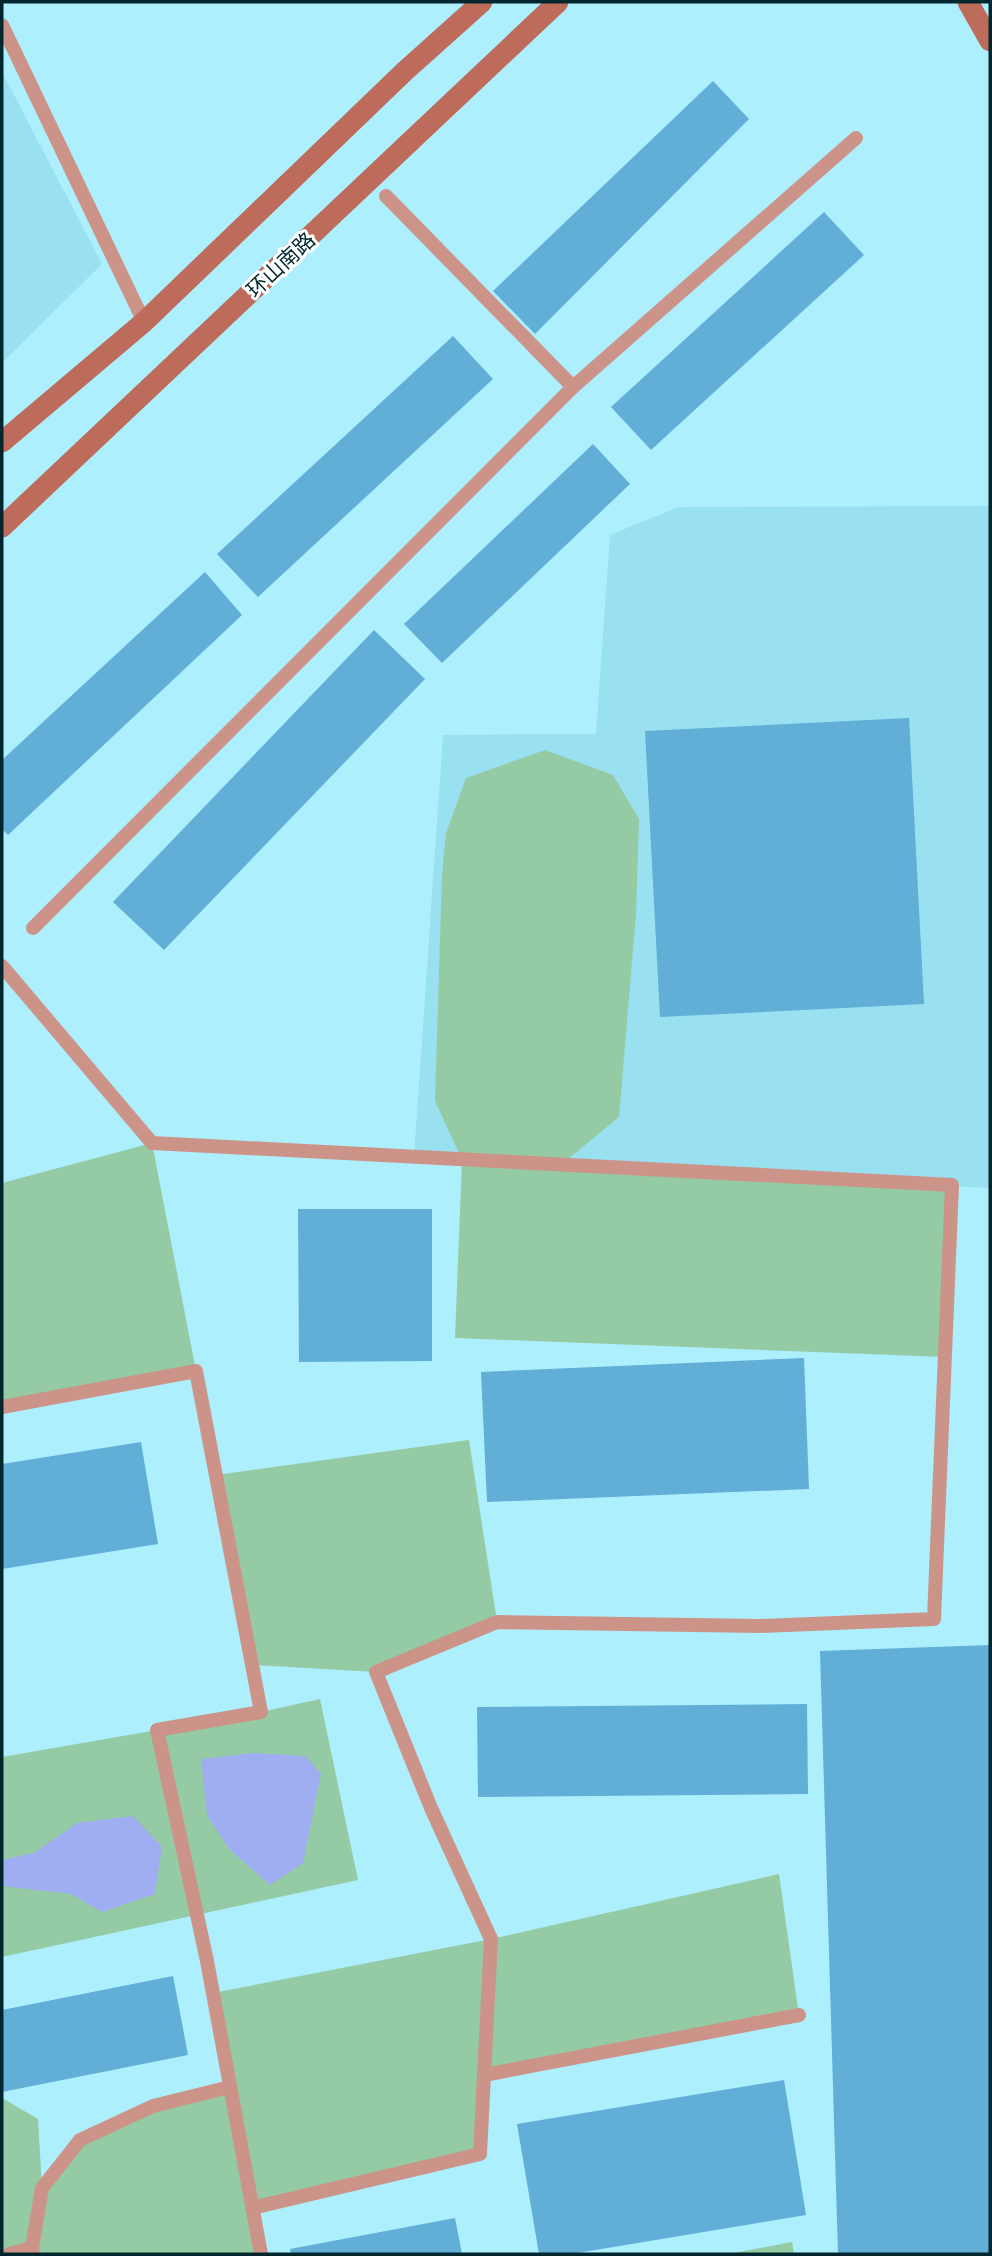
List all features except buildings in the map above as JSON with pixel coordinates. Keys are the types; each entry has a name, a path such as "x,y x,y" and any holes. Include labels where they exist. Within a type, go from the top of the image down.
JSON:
{"main road":[{"path":"2,442 144,322 405,71 482,2"},
{"name":"环山南路","path":"2,527 558,2"},
{"path":"968,2 990,41"}],"lane":[{"path":"2,25 144,322"},
{"path":"33,928 573,387 856,138"},
{"path":"386,196 573,387"},
{"path":"2,965 152,1143 952,1185 934,1619 760,1626 497,1622 376,1672 430,1808 491,1940 480,2154 252,2208"},
{"path":"2,1407 196,1371 261,1712 157,1730 207,1961 261,2254"},
{"path":"484,2075 799,2015"},
{"path":"9,2254 33,2251 42,2188 80,2140 153,2106 230,2087"}],"shaded area":[{"path":"2,72 102,264 2,363"},
{"path":"990,506 990,1188 414,1157 443,735 596,734 610,535 679,507"},
{"path":"253,1753 305,1756 321,1774 303,1863 270,1885 229,1849 207,1815 201,1759"},
{"path":"133,1816 162,1847 155,1894 102,1912 71,1894 2,1886 2,1860 34,1853 77,1823"}],"green space":[{"path":"545,750 613,775 639,819 636,914 619,1117 562,1164 952,1185 945,1357 455,1338 462,1160 435,1101 442,874 446,833 466,778"},
{"path":"152,1143 196,1371 2,1407 2,1183"},
{"path":"469,1440 497,1622 376,1672 252,1665 216,1475"},
{"path":"320,1699 358,1880 2,1957 2,1757 261,1712"},
{"path":"779,1874 799,2015 484,2075 480,2154 253,2208 261,2254 2,2254 2,2098 38,2119 42,2187 80,2140 153,2106 230,2087 213,1993 491,1939"},
{"path":"792,2242 794,2254 728,2254"}]}
